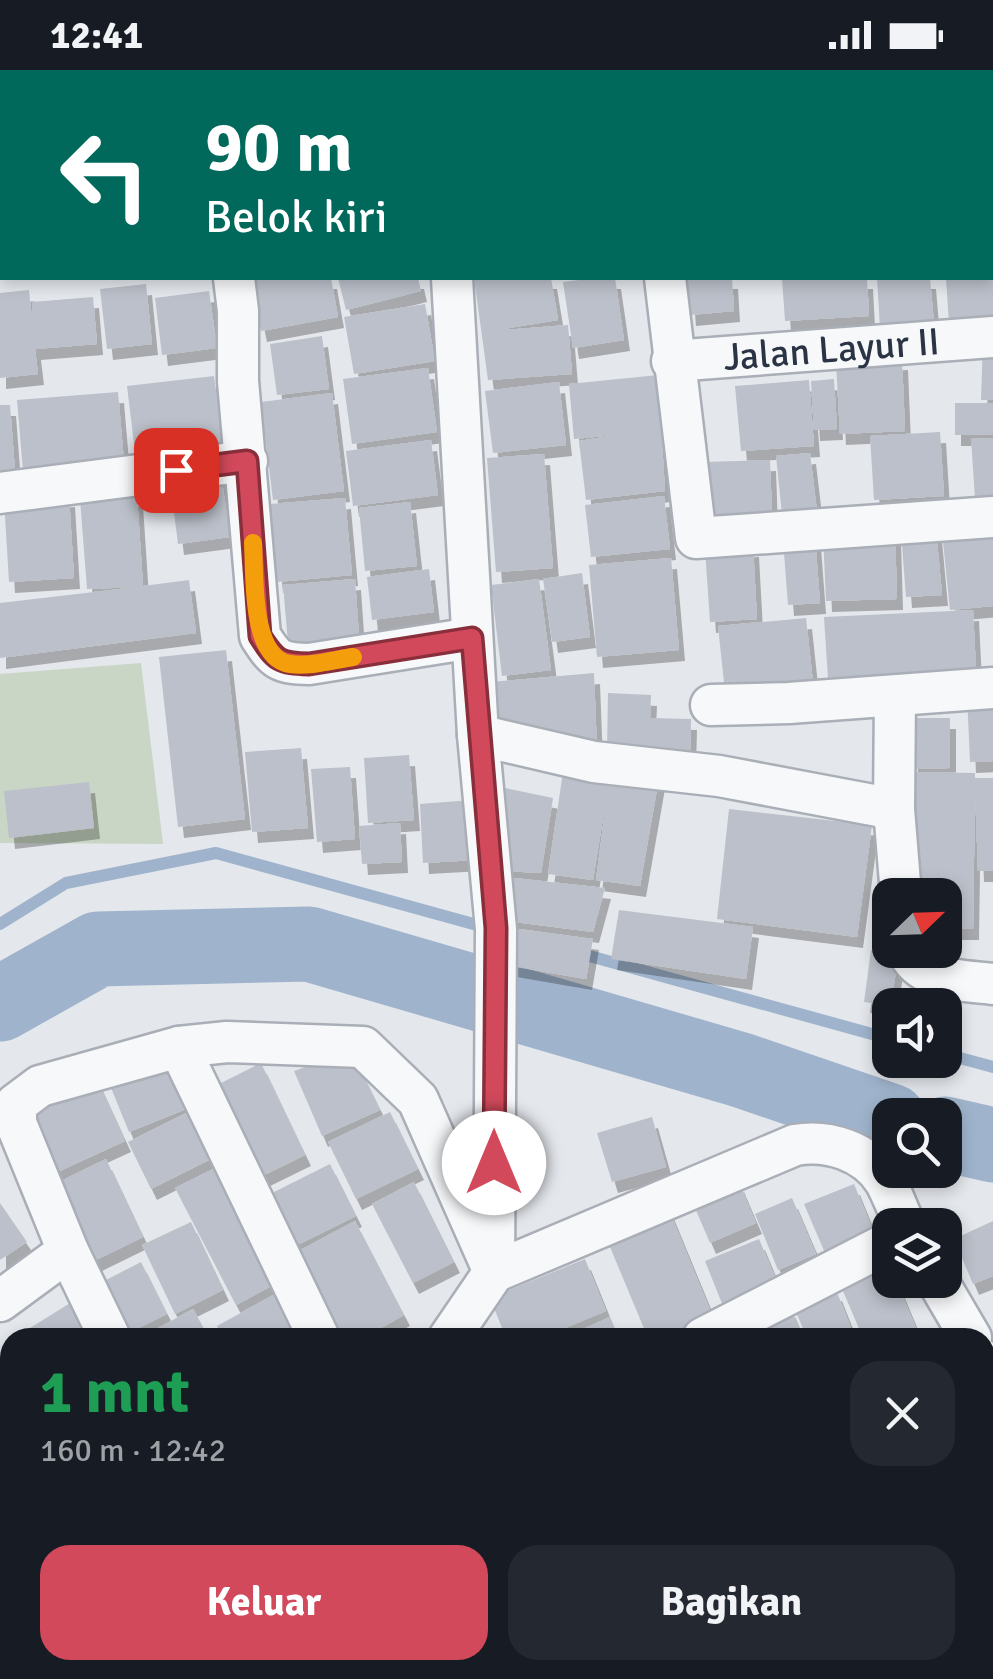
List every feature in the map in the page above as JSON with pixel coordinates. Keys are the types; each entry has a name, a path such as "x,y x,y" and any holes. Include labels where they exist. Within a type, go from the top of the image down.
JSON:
{"street":[{"path":"234,280 238,381 260,636 274,658 288,664 309,664 472,638"},
{"path":"452,280 478,736 496,928 494,1272"},
{"path":"664,280 696,538 993,517"},
{"name":"Jalan Layur II","path":"672,361 993,337"},
{"path":"0,493 247,461"},
{"path":"940,692 993,660"},
{"path":"711,705 993,688"},
{"path":"895,696 894,810 900,878"},
{"path":"478,736 594,762 719,776 894,810"},
{"path":"919,968 932,975 993,984"},
{"path":"105,1328 68,1251 16,1123 16,1104 40,1086 179,1047 227,1042 363,1047 418,1100 494,1272"},
{"path":"179,1047 313,1328"},
{"path":"456,1328 494,1272 795,1145 817,1141 872,1164 897,1208"},
{"path":"0,1301 68,1251"},
{"path":"722,1328 872,1251"},
{"path":"948,1298 965,1328"}],"green space":[{"path":"141,663 163,844 0,843 0,674"}],"building":[{"path":"250,280 331,280 338,317 261,331"},
{"path":"338,280 418,280 421,291 346,310"},
{"path":"474,280 551,280 558,320 491,331 568,325 572,374 488,380"},
{"path":"615,280 624,340 573,348 563,282"},
{"path":"687,280 732,280 734,311 690,315"},
{"path":"782,280 867,280 869,316 785,321"},
{"path":"877,280 930,280 934,325 880,328"},
{"path":"946,280 993,280 993,321 949,324"},
{"path":"146,284 152,344 107,349 100,289"},
{"path":"29,290 32,320 32,302 93,297 97,344 35,349 38,374 0,378 0,293"},
{"path":"209,291 217,348 162,355 155,298"},
{"path":"425,304 435,361 354,374 344,317"},
{"path":"322,336 329,389 277,395 270,344"},
{"path":"983,340 993,340 993,400 981,400"},
{"path":"902,359 905,431 840,434 836,363"},
{"path":"428,368 437,432 352,444 343,379"},
{"path":"658,375 665,491 586,500 579,441 623,434 574,439 569,384"},
{"path":"214,376 222,442 135,452 127,386"},
{"path":"834,379 837,429 814,430 811,381"},
{"path":"809,380 814,446 741,451 735,386"},
{"path":"559,382 566,445 493,453 485,391"},
{"path":"118,392 124,462 23,471 17,400"},
{"path":"332,393 344,491 273,500 261,402"},
{"path":"955,403 993,403 993,435 955,435"},
{"path":"0,405 10,405 15,471 0,472"},
{"path":"940,432 944,496 874,500 870,436"},
{"path":"993,438 993,497 975,498 971,439"},
{"path":"431,440 438,495 353,506 346,451"},
{"path":"810,453 818,520 783,524 776,456"},
{"path":"544,454 553,568 496,572 487,458"},
{"path":"770,460 772,517 707,519 704,462"},
{"path":"221,474 230,537 178,544 170,481"},
{"path":"137,495 143,586 189,580 196,633 0,658 0,603 137,587 87,589 80,499"},
{"path":"69,496 74,578 9,582 4,500"},
{"path":"664,496 670,549 591,557 585,505"},
{"path":"345,498 352,575 277,582 270,504"},
{"path":"410,502 417,566 365,571 359,508"},
{"path":"993,527 993,606 950,610 942,532"},
{"path":"936,530 942,595 906,597 901,532"},
{"path":"895,531 897,599 826,601 823,534"},
{"path":"815,537 820,603 788,605 783,540"},
{"path":"753,546 757,619 710,622 705,549"},
{"path":"671,558 679,650 597,657 589,565"},
{"path":"429,569 434,612 372,620 367,577"},
{"path":"582,573 590,637 552,642 543,579"},
{"path":"355,579 359,637 288,643 283,585"},
{"path":"539,579 551,670 502,676 491,585"},
{"path":"973,610 976,670 828,679 824,617"},
{"path":"806,618 813,683 725,692 718,626"},
{"path":"226,650 245,819 178,827 159,657"},
{"path":"594,673 597,751 485,731 480,683"},
{"path":"608,693 651,695 650,718 691,719 690,755 607,753"},
{"path":"993,694 993,761 970,762 967,695"},
{"path":"911,718 950,718 950,768 912,769"},
{"path":"301,748 308,828 252,832 245,752"},
{"path":"409,755 414,820 368,823 364,758"},
{"path":"564,765 659,778 640,886 596,880 609,780 593,880 548,874"},
{"path":"350,767 355,839 317,842 311,769"},
{"path":"914,772 975,773 975,778 993,778 993,871 978,871 975,789 973,929 962,929 962,878 913,878"},
{"path":"89,782 94,828 9,838 4,791"},
{"path":"500,787 553,798 541,873 504,871"},
{"path":"472,800 476,860 423,863 420,804"},
{"path":"729,809 872,825 857,937 717,919"},
{"path":"400,823 402,862 362,864 359,826"},
{"path":"505,877 605,888 593,932 507,921"},
{"path":"619,910 753,927 746,979 611,959"},
{"path":"504,927 593,939 586,979 505,965"},
{"path":"871,950 872,968 897,968 893,988 872,988 872,1003 864,1002"},
{"path":"351,1051 380,1110 322,1136 294,1071"},
{"path":"164,1056 186,1109 129,1132 107,1078"},
{"path":"261,1063 305,1155 260,1177 215,1086"},
{"path":"96,1078 125,1141 51,1175 22,1112"},
{"path":"188,1112 211,1159 151,1189 128,1142"},
{"path":"390,1112 418,1169 356,1199 328,1142"},
{"path":"652,1117 666,1167 612,1182 597,1133"},
{"path":"106,1159 143,1237 96,1260 59,1182"},
{"path":"330,1164 356,1216 289,1249 264,1197"},
{"path":"213,1169 273,1285 236,1305 175,1188"},
{"path":"738,1181 756,1223 710,1243 692,1201"},
{"path":"414,1182 454,1262 413,1283 372,1204"},
{"path":"854,1184 872,1234 825,1253 804,1204"},
{"path":"792,1198 816,1254 778,1270 755,1214"},
{"path":"0,1203 27,1242 0,1260"},
{"path":"668,1208 715,1322 702,1328 644,1328 605,1235"},
{"path":"355,1221 404,1315 381,1328 332,1328 293,1254"},
{"path":"993,1221 993,1276 973,1284 962,1258 962,1235"},
{"path":"191,1222 223,1290 175,1314 142,1245"},
{"path":"759,1239 782,1294 727,1316 705,1261"},
{"path":"585,1259 606,1311 565,1328 502,1328 490,1298"},
{"path":"141,1262 167,1314 138,1328 128,1328 104,1281"},
{"path":"872,1271 872,1298 903,1298 916,1328 859,1328 840,1284"},
{"path":"836,1290 851,1328 803,1328 794,1307"},
{"path":"277,1293 296,1328 218,1328"},
{"path":"75,1300 92,1328 30,1328"},
{"path":"789,1306 799,1328 746,1328"},
{"path":"193,1309 203,1328 158,1328"},
{"path":"610,1317 615,1328 585,1328"}],"waterway":[{"path":"0,924 66,883 216,853 488,928"},
{"path":"0,1004 98,949 309,944 741,1070 872,1115"},
{"path":"575,952 872,1034"},
{"path":"962,1059 993,1067"},
{"path":"962,1138 993,1145"}],"slow traffic":[{"path":"253,543 260,636 274,658 288,664 309,664 353,657"}],"route":[{"path":"176,470 247,461 260,636 274,658 288,664 309,664 472,638 496,928 494,1163"}]}
